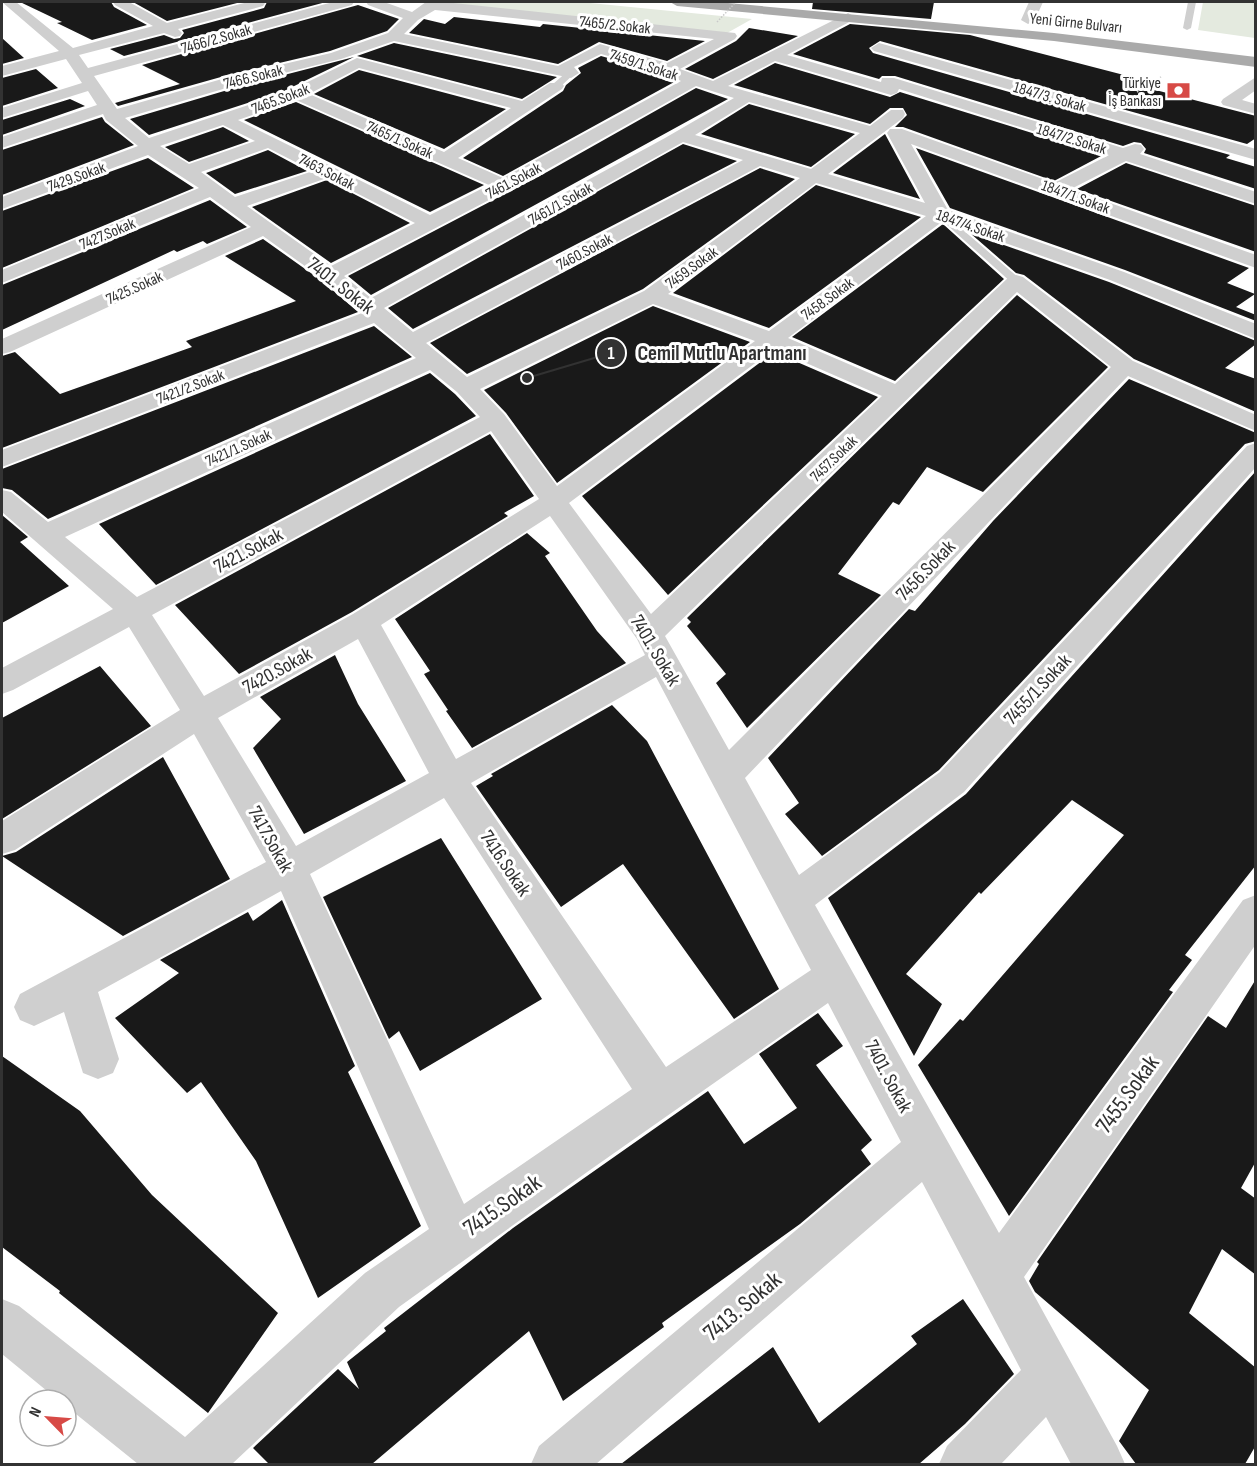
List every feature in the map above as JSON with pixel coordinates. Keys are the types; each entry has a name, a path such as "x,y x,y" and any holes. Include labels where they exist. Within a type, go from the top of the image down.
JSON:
{"main road":[{"name":"Yeni Girne Bulvarı","path":"678,2 1054,37 1256,62"},
{"name":"Yeni Girne Bulvarı","path":"824,2 1028,20 1141,33"},
{"path":"1173,37 1191,33"}],"street":[{"path":"122,2 165,28 216,53"},
{"path":"148,18 216,2"},
{"name":"7466/2.Sokak","path":"93,87 197,44 347,2"},
{"path":"373,2 413,17"},
{"path":"1028,20 1036,2"},
{"path":"2,142 93,87 165,28 258,3"},
{"path":"434,3 413,17 401,37 571,73"},
{"name":"7465/2.Sokak","path":"434,3 730,36 668,69"},
{"name":"7401. Sokak","path":"18,11 148,147 224,197 330,275 465,387 495,419 656,647 1099,1464"},
{"path":"714,87 848,17"},
{"path":"892,21 869,40 887,58 896,124 941,214"},
{"path":"690,32 697,24 717,22"},
{"name":"7466.Sokak","path":"93,87 257,74 336,56 401,37"},
{"name":"7465.Sokak","path":"148,147 296,94 357,63 401,37"},
{"name":"1847/3. Sokak","path":"879,48 1256,155"},
{"name":"7459/1.Sokak","path":"571,73 566,66 600,50 668,69 714,87 874,132"},
{"name":"1847/2.Sokak","path":"773,56 890,86 1126,155 1256,198"},
{"path":"237,63 257,74"},
{"path":"357,63 524,107"},
{"path":"2,71 93,87"},
{"name":"7461.Sokak","path":"330,275 504,185 695,80"},
{"path":"1256,82 1224,106 1256,109"},
{"path":"445,159 556,86"},
{"path":"2,113 93,87"},
{"name":"7465/1.Sokak","path":"296,94 504,185"},
{"name":"7461/1.Sokak","path":"374,311 748,96"},
{"name":"7463.Sokak","path":"224,119 430,223"},
{"path":"1185,136 1203,122"},
{"name":"7459.Sokak","path":"465,387 652,296 874,132 896,124"},
{"name":"1847/1.Sokak","path":"896,124 1057,189 1256,261"},
{"path":"1057,189 1126,155 1167,130"},
{"name":"1847/4.Sokak","path":"680,136 817,175 941,214 1116,276 1256,332"},
{"path":"187,171 269,142"},
{"name":"7429.Sokak","path":"2,203 148,147"},
{"name":"7460.Sokak","path":"422,351 758,160"},
{"name":"7427.Sokak","path":"2,277 224,197 328,172"},
{"path":"466,204 522,224"},
{"name":"7458.Sokak","path":"553,502 941,214"},
{"name":"7425.Sokak","path":"2,347 266,227"},
{"path":"1016,281 1125,366 1256,424"},
{"name":"7457.Sokak","path":"34,1006 450,778 656,647 899,394 1016,281"},
{"path":"652,296 771,339 899,394"},
{"name":"7421/2.Sokak","path":"2,459 374,311"},
{"name":"7421/1.Sokak","path":"44,535 422,351"},
{"name":"7456.Sokak","path":"726,775 1125,366"},
{"name":"7421.Sokak","path":"2,682 495,419"},
{"name":"7455/1.Sokak","path":"793,900 952,782 1256,451"},
{"name":"7417.Sokak","path":"2,498 134,611 199,714 289,868 456,1238"},
{"name":"7420.Sokak","path":"2,839 199,714 364,622 553,502"},
{"name":"7416.Sokak","path":"364,622 450,778 660,1095"},
{"name":"7455.Sokak","path":"997,1275 1256,912"},
{"name":"7415.Sokak","path":"194,1464 382,1290 660,1095 835,976"},
{"path":"76,984 98,1059"},
{"name":"7413. Sokak","path":"556,1464 928,1148"},
{"path":"2,1323 178,1464"},
{"path":"965,1464 1052,1376"}],"lane":[{"path":"1191,33 1192,2"},
{"path":"556,86 571,73"},
{"path":"941,214 1016,281"}],"path":[{"path":"717,22 736,2"},
{"path":"1106,112 1167,74"}],"shaded area":[{"path":"456,2 580,2 752,19 720,37 447,8"},
{"path":"1203,2 1255,2 1255,38 1198,30"}],"building":[{"path":"20,2 111,2 114,7 147,25 92,40 57,23 62,22"},
{"path":"133,2 241,2 167,21"},
{"path":"267,2 326,2 124,56 110,49 164,35 174,39 180,38 184,33 182,30 264,8"},
{"path":"813,2 934,2 931,19 812,9"},
{"path":"358,5 399,19 387,31 330,51 228,75 118,106 115,103 180,84 142,65"},
{"path":"454,17 705,41 667,61 599,42 558,64 409,33 424,19 445,24"},
{"path":"850,24 970,35 1147,81 1140,86 1256,116 1256,138 1247,144 880,41 869,48 873,53 1230,155 1226,158 1256,167 1256,189 1144,153 1146,149 1141,143 1134,142 1123,146 895,76 882,76 879,79 793,54"},
{"path":"749,28 798,36 713,79 685,69 736,41"},
{"path":"2,38 24,58 2,64"},
{"path":"394,43 557,77 522,99 357,56"},
{"path":"601,56 657,72 676,81 503,176 463,158 563,91 566,85 581,73 578,68"},
{"path":"354,57 284,91 149,135 130,119 241,86"},
{"path":"775,63 890,97 900,92 1103,155 1054,181 903,127 895,127 907,115 903,108 890,108 870,124 734,85"},
{"path":"36,69 58,88 2,106 2,78"},
{"path":"359,70 506,109 444,149 314,94"},
{"path":"696,88 728,99 371,295 348,276 547,172"},
{"path":"70,99 85,106 2,135 2,120"},
{"path":"296,102 484,185 430,212 244,120"},
{"path":"749,104 855,134 811,167 701,134"},
{"path":"102,117 134,145 2,195 2,150"},
{"path":"223,127 249,141 189,162 165,147"},
{"path":"885,134 920,199 833,173"},
{"path":"683,144 737,161 413,329 388,308"},
{"path":"916,148 1249,268 1227,283 1255,294 1236,307 1256,315 1256,321 1125,270 950,208"},
{"path":"268,150 307,171 235,194 206,173"},
{"path":"148,158 194,188 2,268 2,211"},
{"path":"1126,163 1256,206 1256,252 1077,189"},
{"path":"760,168 795,179 643,289 467,374 430,343"},
{"path":"327,180 410,223 331,263 252,207"},
{"path":"816,185 921,217 769,328 673,293"},
{"path":"210,200 247,227 207,244 203,241 177,252 174,250 2,330 2,285"},
{"path":"943,224 1004,279 895,381 792,337"},
{"path":"970,233 1109,282 1256,341 1256,344 1225,368 1256,379 1256,412 1134,359 1024,275 1016,273"},
{"path":"263,239 322,281 358,312 2,448 2,356 15,352 60,394 192,347 186,341 296,301 225,256"},
{"path":"1017,295 1108,367 983,492 927,467 899,505 893,502 838,574 881,595 747,728 716,683 726,674 687,626 691,622 687,618"},
{"path":"653,306 750,342 557,483 506,413 484,390"},
{"path":"374,326 412,357 48,519 12,490 2,488 2,469"},
{"path":"774,352 878,397 668,595 582,496"},
{"path":"430,373 476,416 156,585 99,524"},
{"path":"1129,379 1256,433 1256,441 1245,444 939,770 822,856 785,814 799,803 768,758 909,609 915,611 993,521"},
{"path":"490,434 534,496 504,513 508,516 352,612 239,674 175,605"},
{"path":"1256,471 1256,865 1185,955 1192,960 1169,990 1173,992 1009,1216 918,1065 960,1019 963,1021 1124,835 1072,800 981,894 979,892 906,974 942,1004 914,1056 828,898 966,794"},
{"path":"2,515 28,537 20,542 69,586 2,623"},
{"path":"527,533 550,553 545,556 597,631 626,663 472,748 424,674 430,671 395,619"},
{"path":"335,655 358,704 406,781 304,834 253,748 281,719 260,697"},
{"path":"100,666 151,726 2,819 2,718"},
{"path":"612,705 647,741 779,989 734,1019 623,864 561,907 476,786 493,776 491,774"},
{"path":"163,757 230,879 123,936 2,856 16,852"},
{"path":"441,838 542,999 420,1071 399,1031 389,1039 323,897"},
{"path":"282,900 355,1066 348,1072 421,1226 318,1298 256,1161 201,1082 187,1093 115,1018 179,973 160,960 248,912 253,921"},
{"path":"1256,979 1256,1161 1241,1188 1256,1199 1256,1275 1222,1249 1189,1313 1256,1368 1256,1445 1245,1464 1136,1464 1119,1441 1149,1390 1035,1292 1029,1281 1039,1264 1037,1262 1208,1016 1226,1028"},
{"path":"818,1013 843,1046 816,1065 872,1140 861,1150 871,1164 800,1224 662,1323 664,1327 563,1401 529,1331 372,1464 269,1464 253,1448 338,1369 359,1389 347,1362 386,1331 384,1328 513,1228 708,1091 744,1144 797,1108 759,1054"},
{"path":"2,1056 80,1111 152,1195 278,1313 208,1413 59,1293 60,1291 2,1247"},
{"path":"963,1299 1014,1374 965,1424 919,1464 621,1464 773,1347 819,1423 917,1344 911,1336"}],"place":[{"name":"Türkiye İş Bankası","path":"1179,91"},
{"name":"Cemil Mutlu Apartmanı","path":"527,378"}]}
